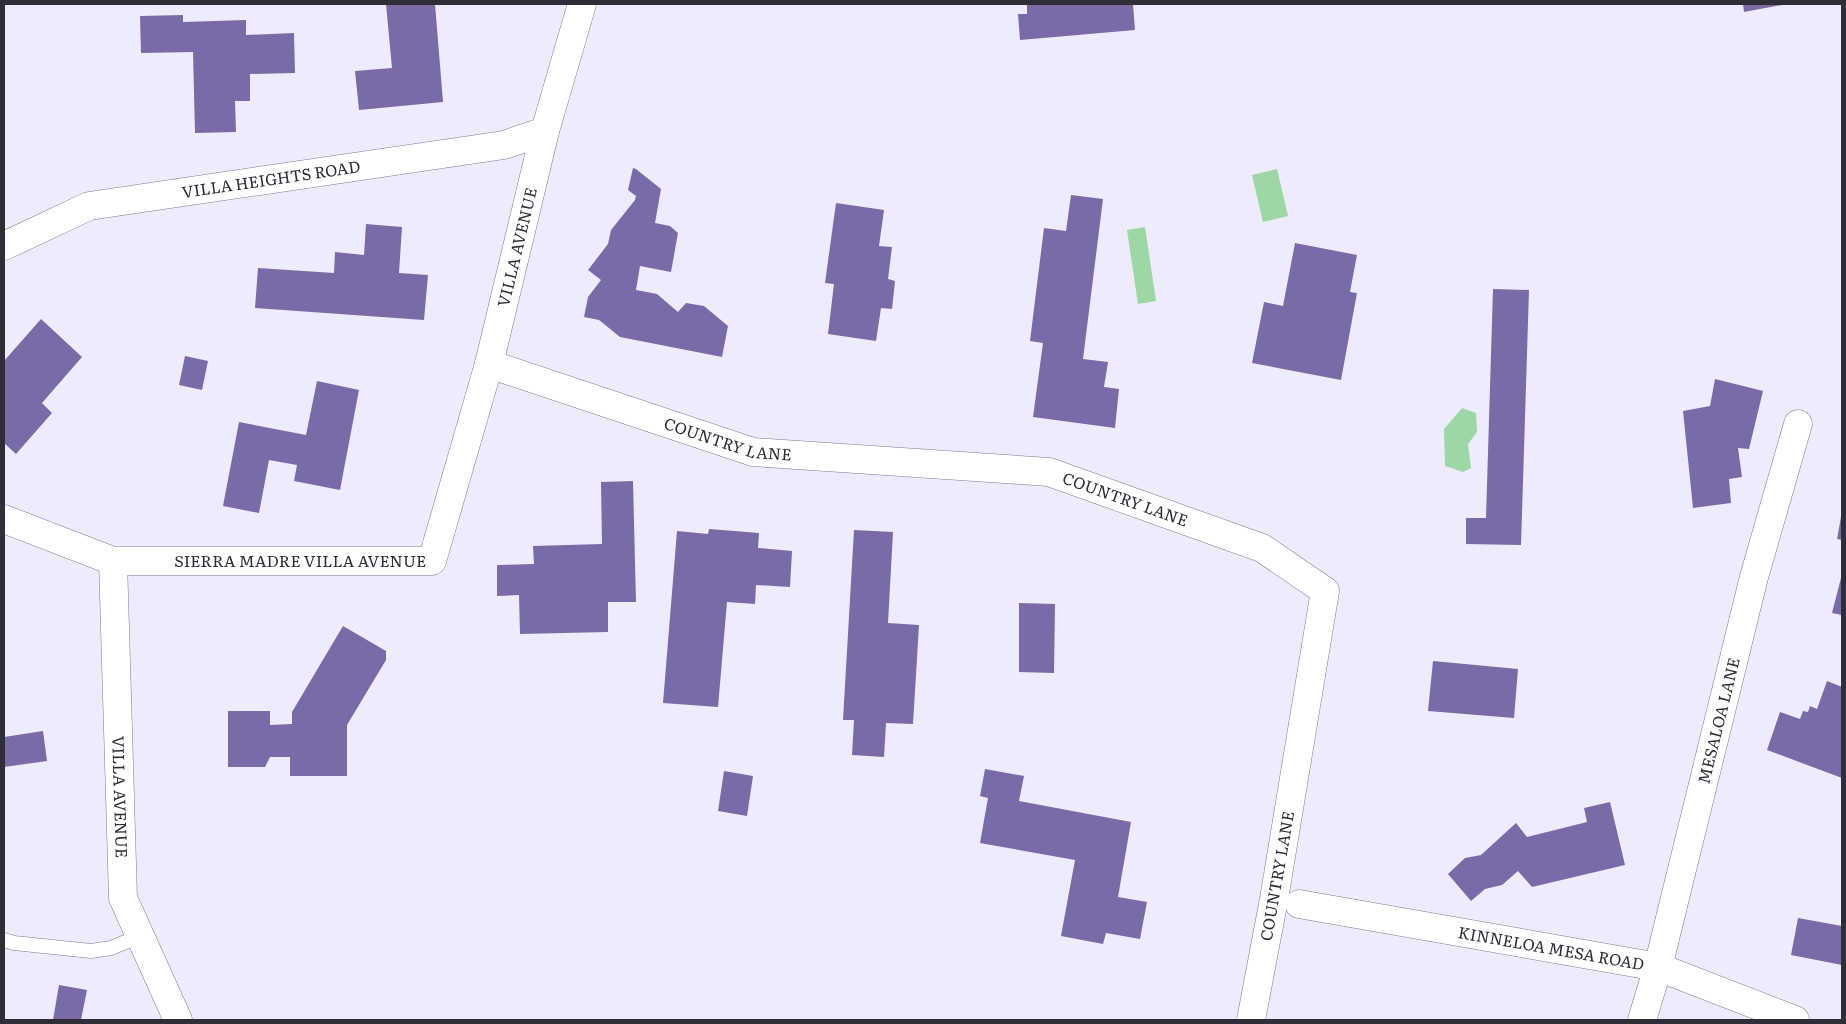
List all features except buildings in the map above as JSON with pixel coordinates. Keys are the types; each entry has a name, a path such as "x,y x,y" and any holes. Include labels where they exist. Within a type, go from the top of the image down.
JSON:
{"street":[{"path":"545,131 582,4"},
{"name":"VILLA HEIGHTS ROAD","path":"4,246 89,206 504,145 545,131"},
{"name":"VILLA AVENUE","path":"489,364 545,131"},
{"name":"SIERRA MADRE VILLA AVENUE","path":"113,562 432,561 489,364"},
{"name":"COUNTRY LANE","path":"489,364 752,452 1049,472 1262,548 1325,591 1287,902 1251,1020"},
{"name":"MESALOA LANE","path":"1642,1020 1658,967 1754,577 1798,424"},
{"path":"4,519 113,562"},
{"name":"VILLA AVENUE","path":"113,562 123,898 178,1020"},
{"name":"KINNELOA MESA ROAD","path":"1287,902 1658,967 1795,1020"}],"lane":[{"path":"4,940 14,943 91,951 111,948 140,936"}],"shaded area":[{"path":"1277,169 1288,216 1263,222 1252,175"},
{"path":"1145,227 1156,301 1138,304 1127,230"},
{"path":"1462,408 1476,413 1477,432 1468,444 1471,468 1463,472 1445,466 1444,429"}]}
